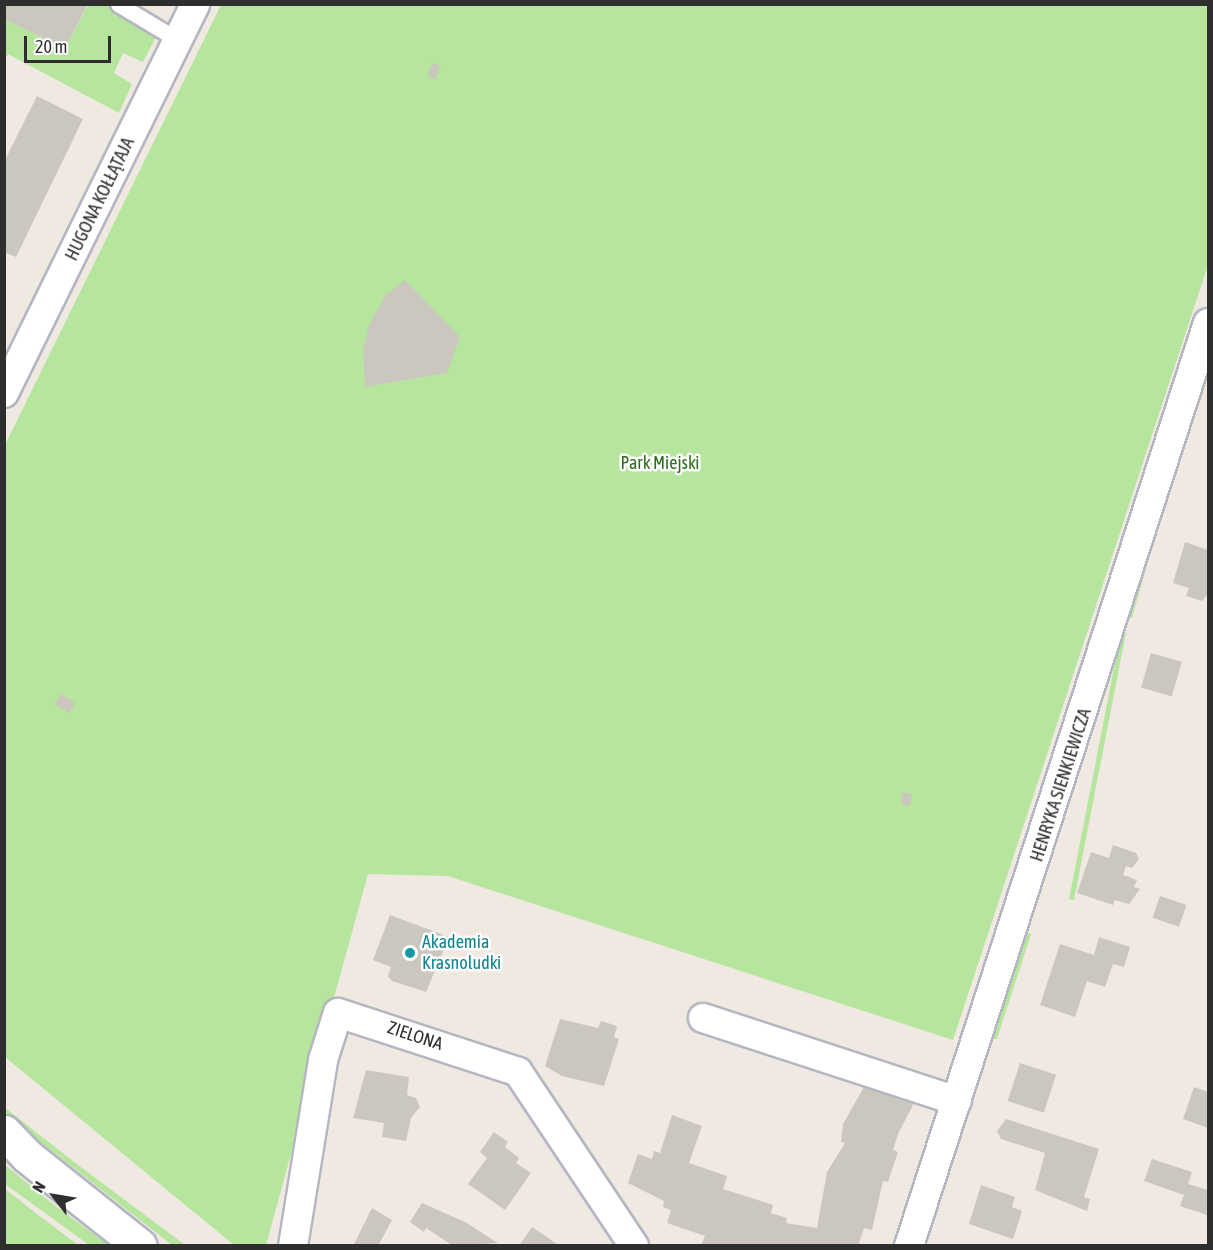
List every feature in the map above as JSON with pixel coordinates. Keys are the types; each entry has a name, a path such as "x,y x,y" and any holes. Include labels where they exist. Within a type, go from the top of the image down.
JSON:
{"street":[{"name":"HUGONA KOŁŁĄTAJA","path":"4,393 195,4"},
{"name":"HENRYKA SIENKIEWICZA","path":"909,1245 1207,337"},
{"name":"ZIELONA","path":"293,1245 323,1060 338,1013 518,1072 634,1245"},
{"path":"703,1018 957,1101"},
{"path":"4,1132 16,1151 140,1245"}],"lane":[{"path":"118,4 178,40"}],"green space":[{"path":"88,5 118,5 160,29 143,62 123,53 114,73 132,84 119,113 8,54 5,59 5,19 65,48"},
{"name":"Park Miejski","path":"221,5 1208,5 1208,265 953,1040 448,876 368,874 266,1245 234,1245 5,1057 4,447"},
{"path":"1179,450 1132,618 1127,617"},
{"path":"1121,632 1126,633 1074,900 1069,899"},
{"path":"1025,932 1031,934 997,1040 991,1038"},
{"path":"4,1107 185,1245 172,1245 5,1114"},
{"path":"5,1165 108,1245 89,1245 5,1184"},
{"path":"5,1189 41,1217 78,1245 5,1245"}],"building":[{"path":"4,4 88,4 65,48 4,19"},
{"path":"432,63 441,66 436,79 428,76"},
{"path":"37,96 83,119 16,257 4,252 4,162"},
{"path":"405,280 460,337 447,373 365,387 363,349 370,323 386,295"},
{"path":"1185,542 1208,550 1208,594 1202,601 1186,596 1189,588 1173,583"},
{"path":"1151,653 1182,662 1172,696 1141,688"},
{"path":"61,694 76,703 69,713 55,704"},
{"path":"902,792 912,794 910,805 901,805"},
{"path":"1113,845 1136,853 1139,859 1132,868 1126,866 1123,875 1137,880 1134,887 1140,889 1129,904 1115,900 1113,905 1077,893 1091,852 1109,858"},
{"path":"1160,896 1186,905 1179,927 1153,918"},
{"name":"Akademia Krasnoludki","path":"390,915 449,937 426,992 392,981 388,976 391,967 373,960"},
{"path":"1099,937 1130,947 1124,967 1113,964 1105,987 1087,981 1075,1017 1040,1005 1060,944 1094,955"},
{"path":"560,1019 598,1028 601,1021 617,1026 614,1037 619,1039 604,1086 562,1076 545,1066"},
{"path":"1020,1063 1056,1075 1044,1113 1008,1101"},
{"path":"366,1070 409,1077 407,1095 416,1098 420,1107 411,1118 406,1141 382,1137 384,1123 353,1118"},
{"path":"864,1087 914,1103 898,1134 893,1150 898,1152 888,1182 883,1181 872,1230 864,1228 858,1246 701,1246 705,1236 667,1223 671,1210 663,1207 664,1201 628,1183 638,1154 652,1159 654,1151 660,1153 672,1115 702,1126 689,1163 727,1176 723,1189 773,1205 771,1213 787,1218 786,1223 817,1228 827,1172 845,1143 841,1142 843,1124"},
{"path":"1194,1087 1208,1092 1208,1128 1183,1119"},
{"path":"1006,1119 1099,1149 1084,1197 1090,1199 1087,1211 1035,1190 1045,1153 1001,1139 997,1131"},
{"path":"494,1132 508,1142 505,1147 519,1158 516,1163 531,1173 505,1210 468,1184 487,1158 480,1152"},
{"path":"1152,1159 1192,1172 1188,1184 1208,1190 1207,1215 1180,1206 1184,1195 1144,1181"},
{"path":"981,1185 1015,1197 1012,1207 1022,1211 1013,1239 969,1224"},
{"path":"422,1203 465,1222 498,1243 453,1246 426,1228 424,1232 410,1222"},
{"path":"372,1208 392,1220 378,1246 353,1246"},
{"path":"532,1227 560,1246 519,1246"}],"place":[{"name":"Akademia Krasnoludki","path":"410,953"}]}
